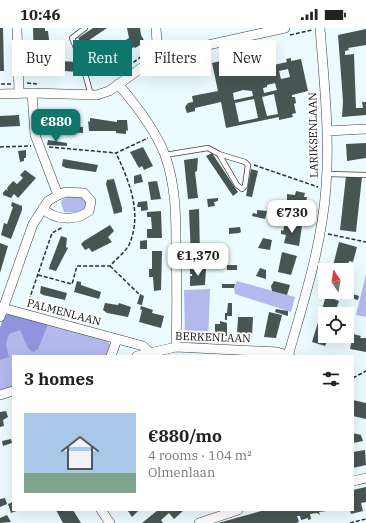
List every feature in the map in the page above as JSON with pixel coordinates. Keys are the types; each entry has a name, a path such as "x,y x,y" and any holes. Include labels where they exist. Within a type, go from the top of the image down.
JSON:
{"street":[{"path":"17,28 19,93"},
{"path":"156,28 157,40"},
{"name":"LARIKSENLAAN","path":"289,355 316,258 321,232 326,188 327,131 320,28"},
{"path":"211,44 284,32"},
{"path":"0,94 32,93 91,95 109,91 140,66"},
{"path":"118,84 155,135 165,155 175,200 176,347"},
{"path":"32,93 35,135 58,195"},
{"path":"327,131 366,129"},
{"path":"0,317 33,224 43,208 48,201 66,192 84,193 91,200 89,211 78,218 53,215 43,208"},
{"name":"PALMENLAAN","path":"3,308 143,346 150,352"},
{"path":"111,355 118,339"},
{"name":"BERKENLAAN","path":"140,355 176,347 278,352 286,355"},
{"path":"0,395 12,391"},
{"path":"354,481 366,478"},
{"path":"102,511 110,523"},
{"path":"199,523 213,514 232,511"}],"lane":[{"path":"85,28 72,38 80,55 81,66 91,95"},
{"path":"165,155 208,148 219,154 238,159 248,165 245,186 242,189 237,185 219,154"},
{"path":"327,174 366,175"}],"path":[{"path":"284,32 320,28"},
{"path":"0,85 19,83 38,84"},
{"path":"0,147 39,146 116,153 155,135"},
{"path":"110,266 128,246 134,220 134,204 129,182 116,153"},
{"path":"248,165 252,164 326,188"},
{"path":"24,314 52,233 69,223 69,218"},
{"path":"321,232 366,242"},
{"path":"38,274 72,284 76,266 110,266 139,294"},
{"path":"354,377 366,371"},
{"path":"350,523 366,519"}],"shaded area":[{"path":"69,196 82,197 86,202 85,209 78,213 64,212 61,203 62,200"},
{"path":"366,274 366,317 356,315"},
{"path":"237,281 295,297 291,312 235,294 234,288"},
{"path":"210,289 208,345 187,345 185,343 187,340 185,338 184,290"},
{"path":"11,313 107,340 110,345 106,355 12,355 12,387 0,391 0,328 7,314"},
{"path":"11,313 48,324 38,349 33,352 28,348 20,330 9,334 6,344 9,357 0,360 0,328 4,316"}],"building":[{"path":"0,28 3,28 4,71 0,71"},
{"path":"33,28 45,28 45,31 48,31 49,40 33,40"},
{"path":"93,28 107,28 89,40 79,40 78,38"},
{"path":"127,28 140,28 144,40 140,40 140,45 132,48 132,40 126,40 129,38"},
{"path":"366,29 366,45 348,48 349,50 345,51 345,55 354,54 356,108 363,108 362,102 366,102 366,115 342,117 343,101 338,35"},
{"path":"291,58 291,61 301,59 308,91 292,95 292,97 295,97 296,103 294,104 296,113 292,114 293,117 279,120 279,117 226,128 221,102 195,108 195,111 187,113 185,107 188,103 193,102 192,96 218,91 212,63 219,61 219,76 276,76 276,65 287,62 286,59","holes":["288,69 290,77 281,79 279,71","275,83 277,90 264,93 263,88 267,87 267,85","243,90 252,91 253,96 234,100 233,93","274,94 278,114 267,116 262,97","254,99 258,118 239,122 235,103"]},
{"path":"65,61 73,62 73,72 65,71"},
{"path":"19,115 20,126 0,127 0,116"},
{"path":"47,116 78,117 77,127 83,127 83,133 46,130"},
{"path":"90,118 117,122 117,120 127,120 128,131 126,130 126,134 116,133 116,131 89,131 88,121 90,122"},
{"path":"48,140 67,143 67,146 47,145"},
{"path":"366,143 366,158 347,161 346,144"},
{"path":"143,147 153,166 144,170 142,166 139,168 130,152"},
{"path":"26,150 26,158 24,158 24,161 20,162 18,151"},
{"path":"212,153 238,192 233,196 206,156"},
{"path":"198,158 197,171 195,172 198,198 188,199 184,160"},
{"path":"63,159 98,165 96,172 66,168 62,166"},
{"path":"251,169 258,171 252,197 246,196"},
{"path":"25,170 36,178 18,198 14,194 11,198 3,195 6,189 8,191 7,188 13,181 17,184 23,178 20,175"},
{"path":"141,174 143,182 134,184 134,176"},
{"path":"346,176 362,177 356,232 340,230"},
{"path":"114,179 122,212 114,214 106,184 107,180"},
{"path":"157,181 161,199 151,200 148,182"},
{"path":"296,191 305,193 304,197 307,197 303,217 281,212 282,208 287,207 287,194 295,195"},
{"path":"218,198 218,201 214,202 215,206 208,207 207,199"},
{"path":"147,201 148,210 141,211 141,207 137,207 138,202"},
{"path":"12,202 22,206 22,210 11,239 1,235 4,223 7,224 13,207 11,206"},
{"path":"199,209 200,254 198,258 191,258 189,210"},
{"path":"257,210 267,211 265,219 252,216 253,213 257,214"},
{"path":"161,211 162,238 147,238 147,229 152,229 151,217 147,217 147,212"},
{"path":"285,223 302,226 299,246 284,243 286,235 281,234 281,230 283,231"},
{"path":"110,225 114,231 108,237 112,242 92,252 89,248 85,250 81,244 84,241"},
{"path":"240,227 241,232 229,234 229,228"},
{"path":"61,236 67,238 66,247 68,248 56,271 49,269"},
{"path":"263,238 272,240 270,250 258,248"},
{"path":"147,240 147,249 140,249 140,241"},
{"path":"339,242 357,247 353,262 349,261 348,263 334,263"},
{"path":"0,243 8,246 0,273"},
{"path":"152,251 162,251 161,290 154,291 153,277 149,277 149,269 152,269"},
{"path":"282,252 297,256 291,275 278,272"},
{"path":"227,265 237,265 237,270 227,270"},
{"path":"190,268 206,268 205,285 190,286 190,276 192,276 192,274 190,274"},
{"path":"260,268 266,270 266,279 256,276"},
{"path":"77,281 81,282 81,285 101,292 99,299 74,292"},
{"path":"274,281 290,285 287,295 272,291 271,286"},
{"path":"222,284 235,284 234,288 222,288"},
{"path":"41,286 67,293 65,300 43,295 40,293"},
{"path":"140,294 144,296 142,305 137,304"},
{"path":"354,294 359,296 358,300 354,299"},
{"path":"325,299 334,299 339,301 337,307 323,307"},
{"path":"105,303 118,305 119,303 131,307 128,317 107,313 103,310"},
{"path":"228,303 232,303 232,316 227,316 227,320 225,320 225,313 227,313"},
{"path":"141,306 153,310 152,313 164,316 161,328 139,322 142,310 140,309"},
{"path":"276,309 288,311 288,316 275,312"},
{"path":"269,312 282,315 276,338 264,337"},
{"path":"238,317 253,317 252,337 237,335"},
{"path":"220,321 227,323 227,336 215,335 215,324 220,324"},
{"path":"318,322 318,343 326,343 325,346 312,342"},
{"path":"354,334 361,336 360,338 366,338 366,352 350,349 351,343 354,343"},
{"path":"354,400 366,403 366,419 354,416"},
{"path":"6,411 8,417 3,420 4,426 0,427 0,412"},
{"path":"354,433 361,435 363,441 354,443"},
{"path":"11,439 12,443 3,446 2,441"},
{"path":"365,450 366,465 354,468 354,452"},
{"path":"366,487 366,502 361,503 363,511 351,514 350,511 354,511 354,490"},
{"path":"5,498 7,504 0,507 0,499"},
{"path":"12,502 12,511 16,511 11,513 8,504"},
{"path":"57,511 74,511 81,523 63,523"},
{"path":"128,511 138,511 132,517"},
{"path":"157,511 183,511 174,519 169,513 161,520 163,523 142,523"},
{"path":"261,511 327,511 319,512 320,515 317,513 310,514 311,519 308,520 308,518 301,520 300,516 297,516 299,522 296,523 218,523"},
{"path":"7,515 11,522 0,523 0,518"}]}
